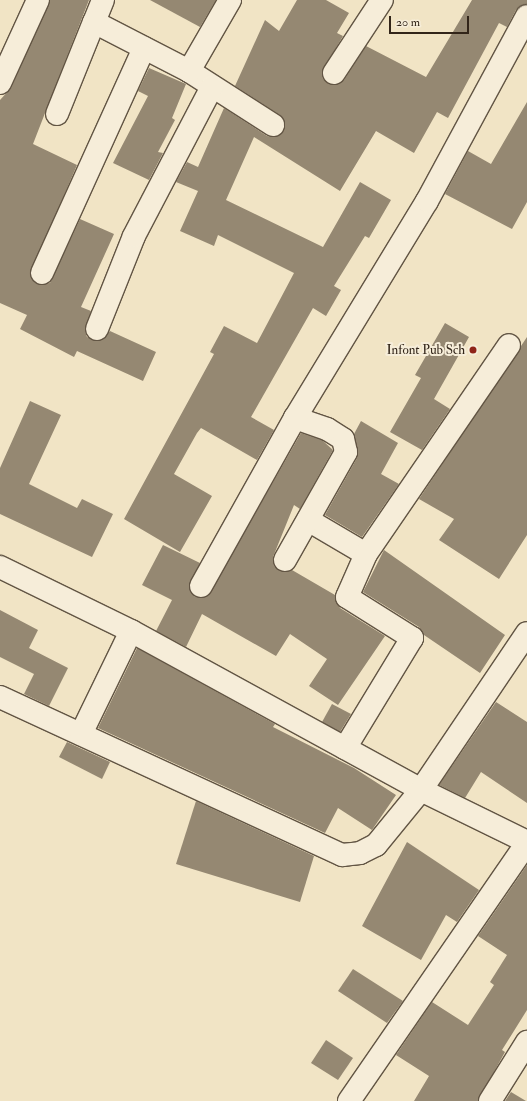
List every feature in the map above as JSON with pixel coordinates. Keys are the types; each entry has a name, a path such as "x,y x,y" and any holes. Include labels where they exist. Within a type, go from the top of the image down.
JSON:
{"street":[{"path":"0,83 38,0"},
{"path":"57,114 104,0"},
{"path":"189,71 230,0"},
{"path":"334,72 382,0"},
{"path":"201,586 295,418 426,201 527,16"},
{"path":"94,22 189,71 273,125"},
{"path":"42,273 144,48"},
{"path":"98,329 134,236 212,87"},
{"path":"345,748 412,638 347,597 366,554 510,345"},
{"path":"285,560 346,452 343,438 295,418"},
{"path":"308,520 366,554"},
{"path":"0,567 131,631 421,790 527,842 349,1101"},
{"path":"81,734 131,631"},
{"path":"0,697 342,855 360,853 376,845 421,790 527,633"},
{"path":"490,1101 527,1042"}],"building":[{"path":"50,0 89,0 33,144 77,165 30,275 37,284 50,283 80,219 114,234 81,307 91,311 85,331 87,337 98,341 110,331 156,352 143,381 77,351 74,357 20,329 27,315 0,303 0,100 11,88"},
{"path":"150,0 216,0 200,27"},
{"path":"297,0 326,0 349,13 337,33 343,36 322,72 323,79 334,85 344,80 366,46 426,77 472,0 527,0 527,4 516,10 507,27 499,23 448,118 437,112 414,153 376,131 340,191 254,137 226,200 323,247 360,182 391,200 369,238 365,236 334,286 341,290 326,316 313,308 251,417 274,430 257,460 201,428 197,433 174,474 212,496 180,552 124,519 214,354 210,352 224,326 257,343 294,273 218,235 214,246 180,231 198,191 176,182 187,162 198,167 224,108 267,136 273,137 283,132 285,125 280,115 235,86 265,20 279,31"},
{"path":"149,68 186,84 172,118 175,120 158,152 163,153 149,180 113,163 148,96 138,91"},
{"path":"527,102 527,202 512,229 445,194 468,151 491,164"},
{"path":"445,323 469,337 434,399 450,409 422,450 390,432 421,378 415,375"},
{"path":"527,337 527,535 499,579 439,540 454,519 419,499"},
{"path":"30,401 61,415 29,484 77,508 82,499 113,514 92,557 0,514 0,468"},
{"path":"361,421 398,443 381,474 399,484 362,537 325,515 357,458 354,434"},
{"path":"301,433 322,440 333,450 300,509 294,505 273,557 274,566 285,572 292,570 335,595 340,608 385,636 338,705 309,686 327,659 290,634 276,656 202,614 186,647 156,631 172,600 142,585 163,545 200,563 189,587 195,597 208,596"},
{"path":"384,550 505,635 480,673 424,635 419,627 363,592"},
{"path":"0,610 38,630 29,648 68,668 49,706 24,694 34,674 0,657"},
{"path":"137,648 275,724 273,727 354,768 396,795 372,830 338,808 325,833 98,728"},
{"path":"496,702 527,722 527,803 481,772 465,798 439,785"},
{"path":"332,704 351,714 340,732 322,722"},
{"path":"67,742 110,762 102,779 59,757"},
{"path":"196,801 314,856 300,902 176,864"},
{"path":"407,842 479,890 457,922 446,915 421,960 362,926"},
{"path":"527,865 527,1010 502,1050 505,1052 478,1101 414,1101 429,1076 396,1055 432,1002 468,1025 494,985 490,982 507,955 478,936"},
{"path":"353,969 403,1001 387,1023 338,991"},
{"path":"326,1040 353,1058 338,1080 311,1063"},
{"path":"511,1092 526,1101 505,1101"}],"place":[{"name":"Infont Pub Sch","path":"473,350"}]}
